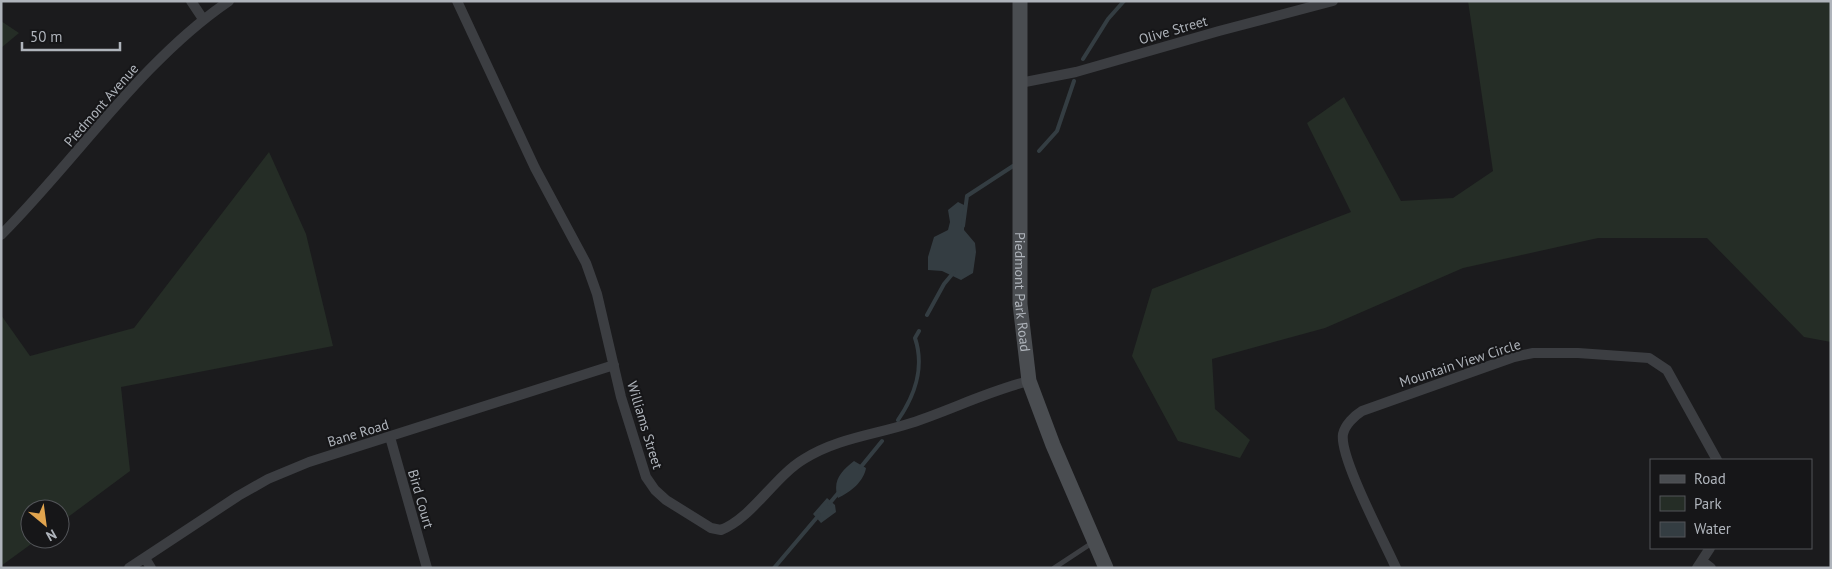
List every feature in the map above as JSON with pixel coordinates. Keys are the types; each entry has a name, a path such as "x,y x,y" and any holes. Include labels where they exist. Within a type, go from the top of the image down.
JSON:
{"street":[{"path":"191,1 203,19"},
{"name":"Piedmont Avenue","path":"1,235 62,170 150,70 203,19 229,1"},
{"name":"Williams Street","path":"457,1 535,168 586,263 597,294 624,405 646,477 655,490 666,500 716,530 731,526 789,469 827,446 911,423 1009,386 1029,381"},
{"name":"Piedmont Park Road","path":"1020,1 1020,304 1029,381 1053,445 1106,568"},
{"name":"Olive Street","path":"1020,83 1076,72 1333,1"},
{"name":"Mountain View Circle","path":"1396,568 1350,464 1342,436 1347,425 1362,411 1514,357 1546,352 1578,352 1649,358 1657,362 1671,376 1716,459"},
{"name":"Bane Road","path":"129,568 238,496 268,479 309,462 614,365"},
{"name":"Bird Court","path":"390,437 427,568"},
{"path":"1709,549 1699,565 1711,568"},
{"path":"145,558 151,568"}],"lane":[{"path":"1054,568 1095,541"}],"green space":[{"path":"1468,1 1831,1 1831,342 1804,337 1707,238 1598,238 1463,268 1325,328 1212,359 1215,409 1250,440 1240,458 1178,441 1132,356 1152,289 1351,212 1307,123 1344,97 1401,201 1453,198 1493,171"},
{"path":"1,21 19,33 1,48"},
{"path":"269,152 306,234 333,346 121,387 130,471 70,516 70,499 20,499 20,549 24,549 1,566 1,315 30,356 134,328"}],"water":[{"path":"958,202 964,205 964,230 975,243 976,252 973,273 961,280 942,271 928,270 928,257 934,237 948,230 950,222 948,210"},
{"path":"854,461 866,468 865,473 856,486 838,498 836,492 837,481 845,469"},
{"path":"827,498 835,505 836,512 821,523 813,514"}],"waterway":[{"path":"1083,59 1108,19 1124,1"},
{"path":"1039,151 1057,131 1074,81"},
{"path":"963,226 967,196 1013,166"},
{"path":"927,315 944,284 954,272"},
{"path":"898,420 909,401 917,381 919,360 915,338 919,331"},
{"path":"860,468 882,441"},
{"path":"829,504 839,492"},
{"path":"774,568 819,515"}]}
